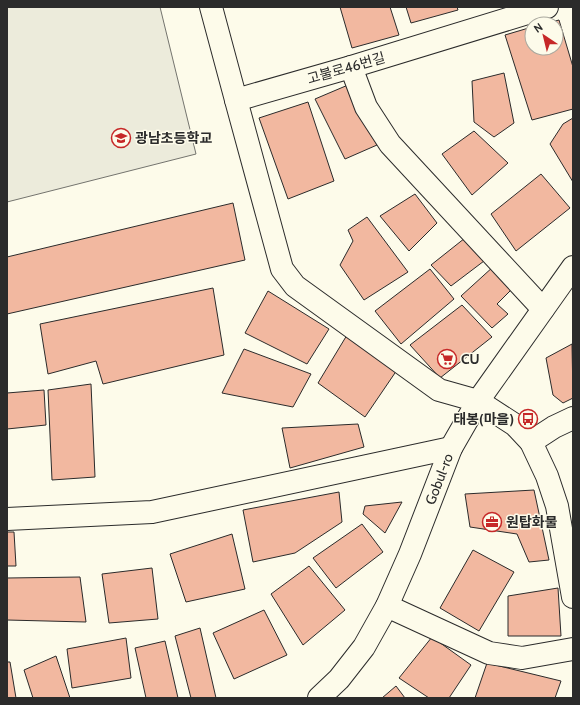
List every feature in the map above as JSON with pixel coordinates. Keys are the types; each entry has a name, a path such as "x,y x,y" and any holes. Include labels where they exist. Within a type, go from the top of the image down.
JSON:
{"street":[{"path":"211,7 282,269 295,286 439,390 478,401 515,425 531,442 548,476 557,506 573,597"},
{"name":"고불로46번길","path":"236,100 351,67 547,7"},
{"path":"351,67 366,107 390,144 543,309"},
{"name":"Gobul-ro","path":"319,698 339,679 364,647 387,606 410,554 451,448 478,401 573,267"},
{"path":"531,442 554,427 573,418"},
{"path":"7,519 152,512 451,448"},
{"path":"387,606 490,653 522,658 573,649"}],"shaded area":[{"path":"7,7 160,7 196,154 7,202"}],"building":[{"path":"340,7 390,7 399,35 352,48"},
{"path":"406,7 457,7 458,10 411,23"},
{"path":"524,29 524,56 564,56 564,37 573,67 573,109 532,120 505,35"},
{"path":"504,73 514,123 494,137 474,122 472,81"},
{"path":"348,85 377,145 345,159 315,99"},
{"path":"308,102 334,181 288,199 259,118"},
{"path":"573,118 573,182 550,144 563,124"},
{"path":"474,131 508,163 472,195 442,154"},
{"path":"541,174 570,208 516,251 491,214"},
{"path":"415,194 437,223 409,251 380,216"},
{"path":"233,203 245,260 7,314 7,257"},
{"path":"367,217 408,272 364,300 340,265 353,241 348,230"},
{"path":"465,238 484,261 451,286 431,265"},
{"path":"494,266 513,288 497,304 508,314 492,328 461,296"},
{"path":"430,269 454,299 401,344 375,311"},
{"path":"213,288 224,355 103,384 96,361 48,374 40,324"},
{"path":"268,291 329,329 307,364 245,333"},
{"path":"462,305 492,337 440,378 410,345"},
{"path":"347,335 397,370 365,417 318,383"},
{"path":"572,344 573,398 563,403 553,395 546,358"},
{"path":"244,349 311,374 293,407 222,393"},
{"path":"91,384 95,477 52,480 48,390"},
{"path":"44,390 46,425 7,429 7,393"},
{"path":"358,424 364,447 290,468 282,428"},
{"path":"534,490 549,560 529,562 517,534 470,527 465,494"},
{"path":"339,492 342,522 295,553 253,562 243,510"},
{"path":"402,502 385,533 363,514 365,506"},
{"path":"362,524 383,552 336,588 313,558"},
{"path":"7,532 14,532 16,566 7,566"},
{"path":"232,534 245,589 186,602 170,554"},
{"path":"473,550 514,572 479,631 440,608"},
{"path":"309,566 345,610 303,645 271,594"},
{"path":"152,568 158,619 109,623 102,574"},
{"path":"80,577 86,622 7,620 7,578"},
{"path":"558,588 561,636 508,636 508,596"},
{"path":"264,610 287,655 234,679 213,633"},
{"path":"200,628 216,698 191,698 175,636"},
{"path":"432,637 471,665 449,698 429,698 399,678"},
{"path":"126,638 131,678 72,688 67,649"},
{"path":"165,641 178,698 146,698 135,648"},
{"path":"56,656 70,698 33,698 24,670"},
{"path":"7,662 10,662 16,698 7,698"},
{"path":"487,663 561,681 555,698 475,698"},
{"path":"396,686 405,698 382,698"}],"place":[{"name":"광남초등학교","path":"121,138"},
{"name":"CU","path":"447,359"},
{"name":"태봉(마을)","path":"528,419"},
{"name":"원탑화물","path":"492,522"}]}
